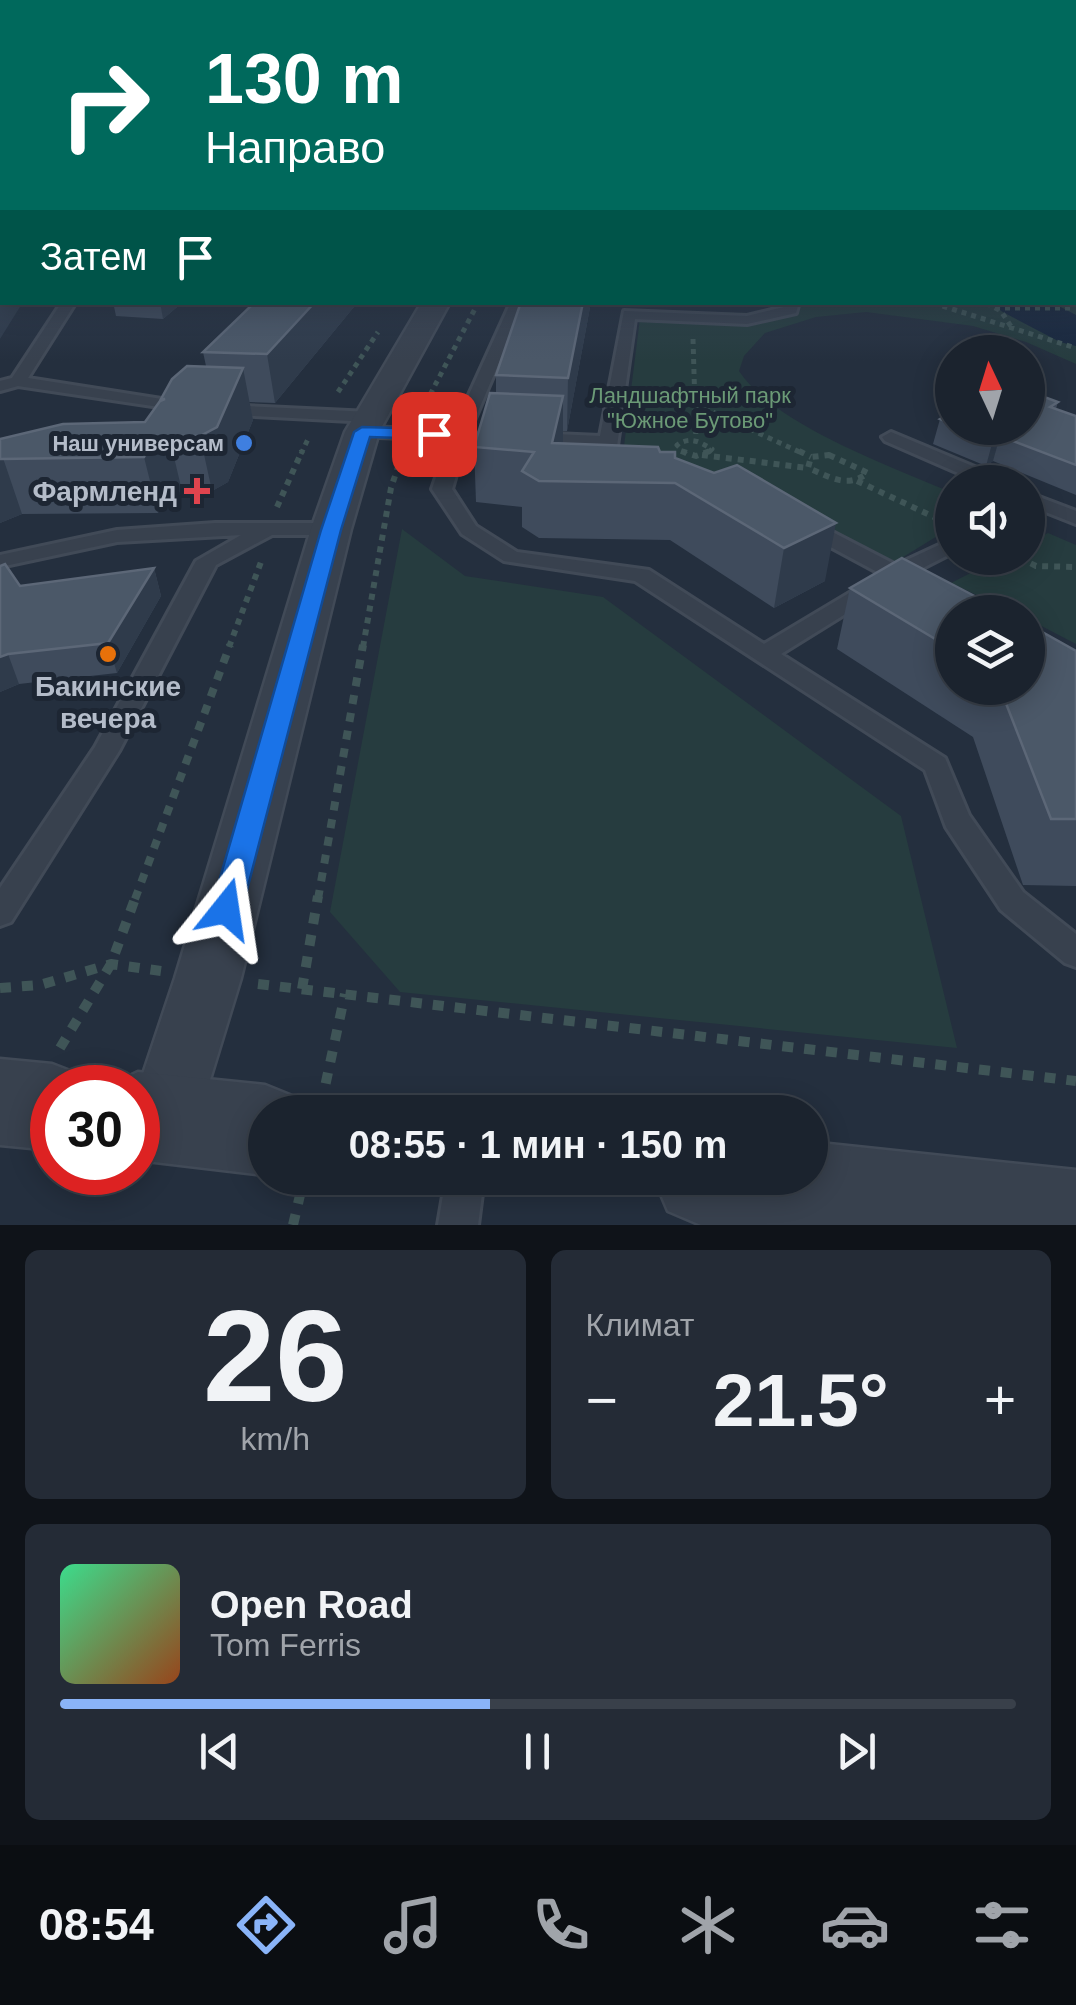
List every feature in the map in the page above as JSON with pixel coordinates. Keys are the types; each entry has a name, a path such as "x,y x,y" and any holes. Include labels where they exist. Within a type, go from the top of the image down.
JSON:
{"street":[{"path":"160,1093 208,978 331,530 366,424 434,305"},
{"path":"0,1102 30,1105"},
{"path":"160,1118 248,1128"},
{"path":"828,1192 1076,1218"}],"lane":[{"path":"18,381 67,305"},
{"path":"517,305 459,435 442,489 469,530 511,557 641,575 936,765 956,818 1012,901 1076,953"},
{"path":"643,466 606,456 628,314 747,320 774,316 791,310 792,305"},
{"path":"0,386 18,381 175,407 323,415 410,433 496,436"},
{"path":"891,437 955,465"},
{"path":"515,438 609,442"},
{"path":"1045,507 1076,518"},
{"path":"788,516 927,589"},
{"path":"0,562 117,536 215,529 331,530"},
{"path":"0,913 106,751 207,561 266,530"},
{"path":"764,654 935,554"},
{"path":"458,1225 463,1195"}],"path":[{"path":"302,989 391,488 410,433 476,305"},
{"path":"940,305 1076,345"},
{"path":"990,305 1012,328"},
{"path":"996,308 1074,309"},
{"path":"111,964 261,563 266,530 323,415 386,318"},
{"path":"693,318 696,440"},
{"path":"695,404 811,457 829,455 868,473 856,481 844,482 808,468 702,456 678,450 677,444 696,440 712,448 702,456"},
{"path":"696,422 726,418"},
{"path":"808,468 811,457"},
{"path":"856,481 935,517"},
{"path":"1045,566 1076,567"},
{"path":"0,988 40,986 111,964 1076,1081"},
{"path":"324,1095 345,994"},
{"path":"293,1225 300,1195"}],"green space":[{"name":"Ландшафтный парк \"Южное Бутово\"","path":"799,305 1076,305 1076,364 1045,350 1045,335 1003,335 973,326 866,312 816,317 765,333 744,356 739,371 756,391 836,443 935,486 935,537 895,562 756,490 623,454 640,318 741,323 799,310"},
{"path":"402,529 465,576 603,597 901,816 957,1048 400,992 330,912"},
{"path":"1045,534 1076,545 1076,644 1045,628 1045,595 977,595 951,583 967,575 1045,575"}],"building":[{"path":"252,305 312,305 267,354 203,352"},
{"path":"520,305 582,305 568,378 496,375"},
{"path":"187,366 243,368 217,427 200,436 169,436 152,442 144,457 0,459 0,439 63,424 145,422 165,399 161,399 172,379"},
{"path":"490,393 563,396 552,443 658,447 660,452 675,452 675,458 714,473 737,465 836,523 784,548 675,483 539,481 522,471 534,452 474,447"},
{"path":"1045,397 1058,402 1050,407 1076,416 1076,465 1024,445 1045,445"},
{"path":"902,558 973,595 935,595 935,639 850,588"},
{"path":"5,564 20,586 154,568 108,643 0,657 0,566"},
{"path":"1045,634 1076,651 1076,819 1051,819 1007,705 1045,705"}],"waterway":[{"path":"1022,305 1076,332"}],"place":[{"name":"Наш универсам","path":"244,443"},
{"name":"Фармленд","path":"197,491"},
{"name":"Бакинские вечера","path":"108,654"}],"route":[{"path":"226,909 362,432 434,434"}]}
